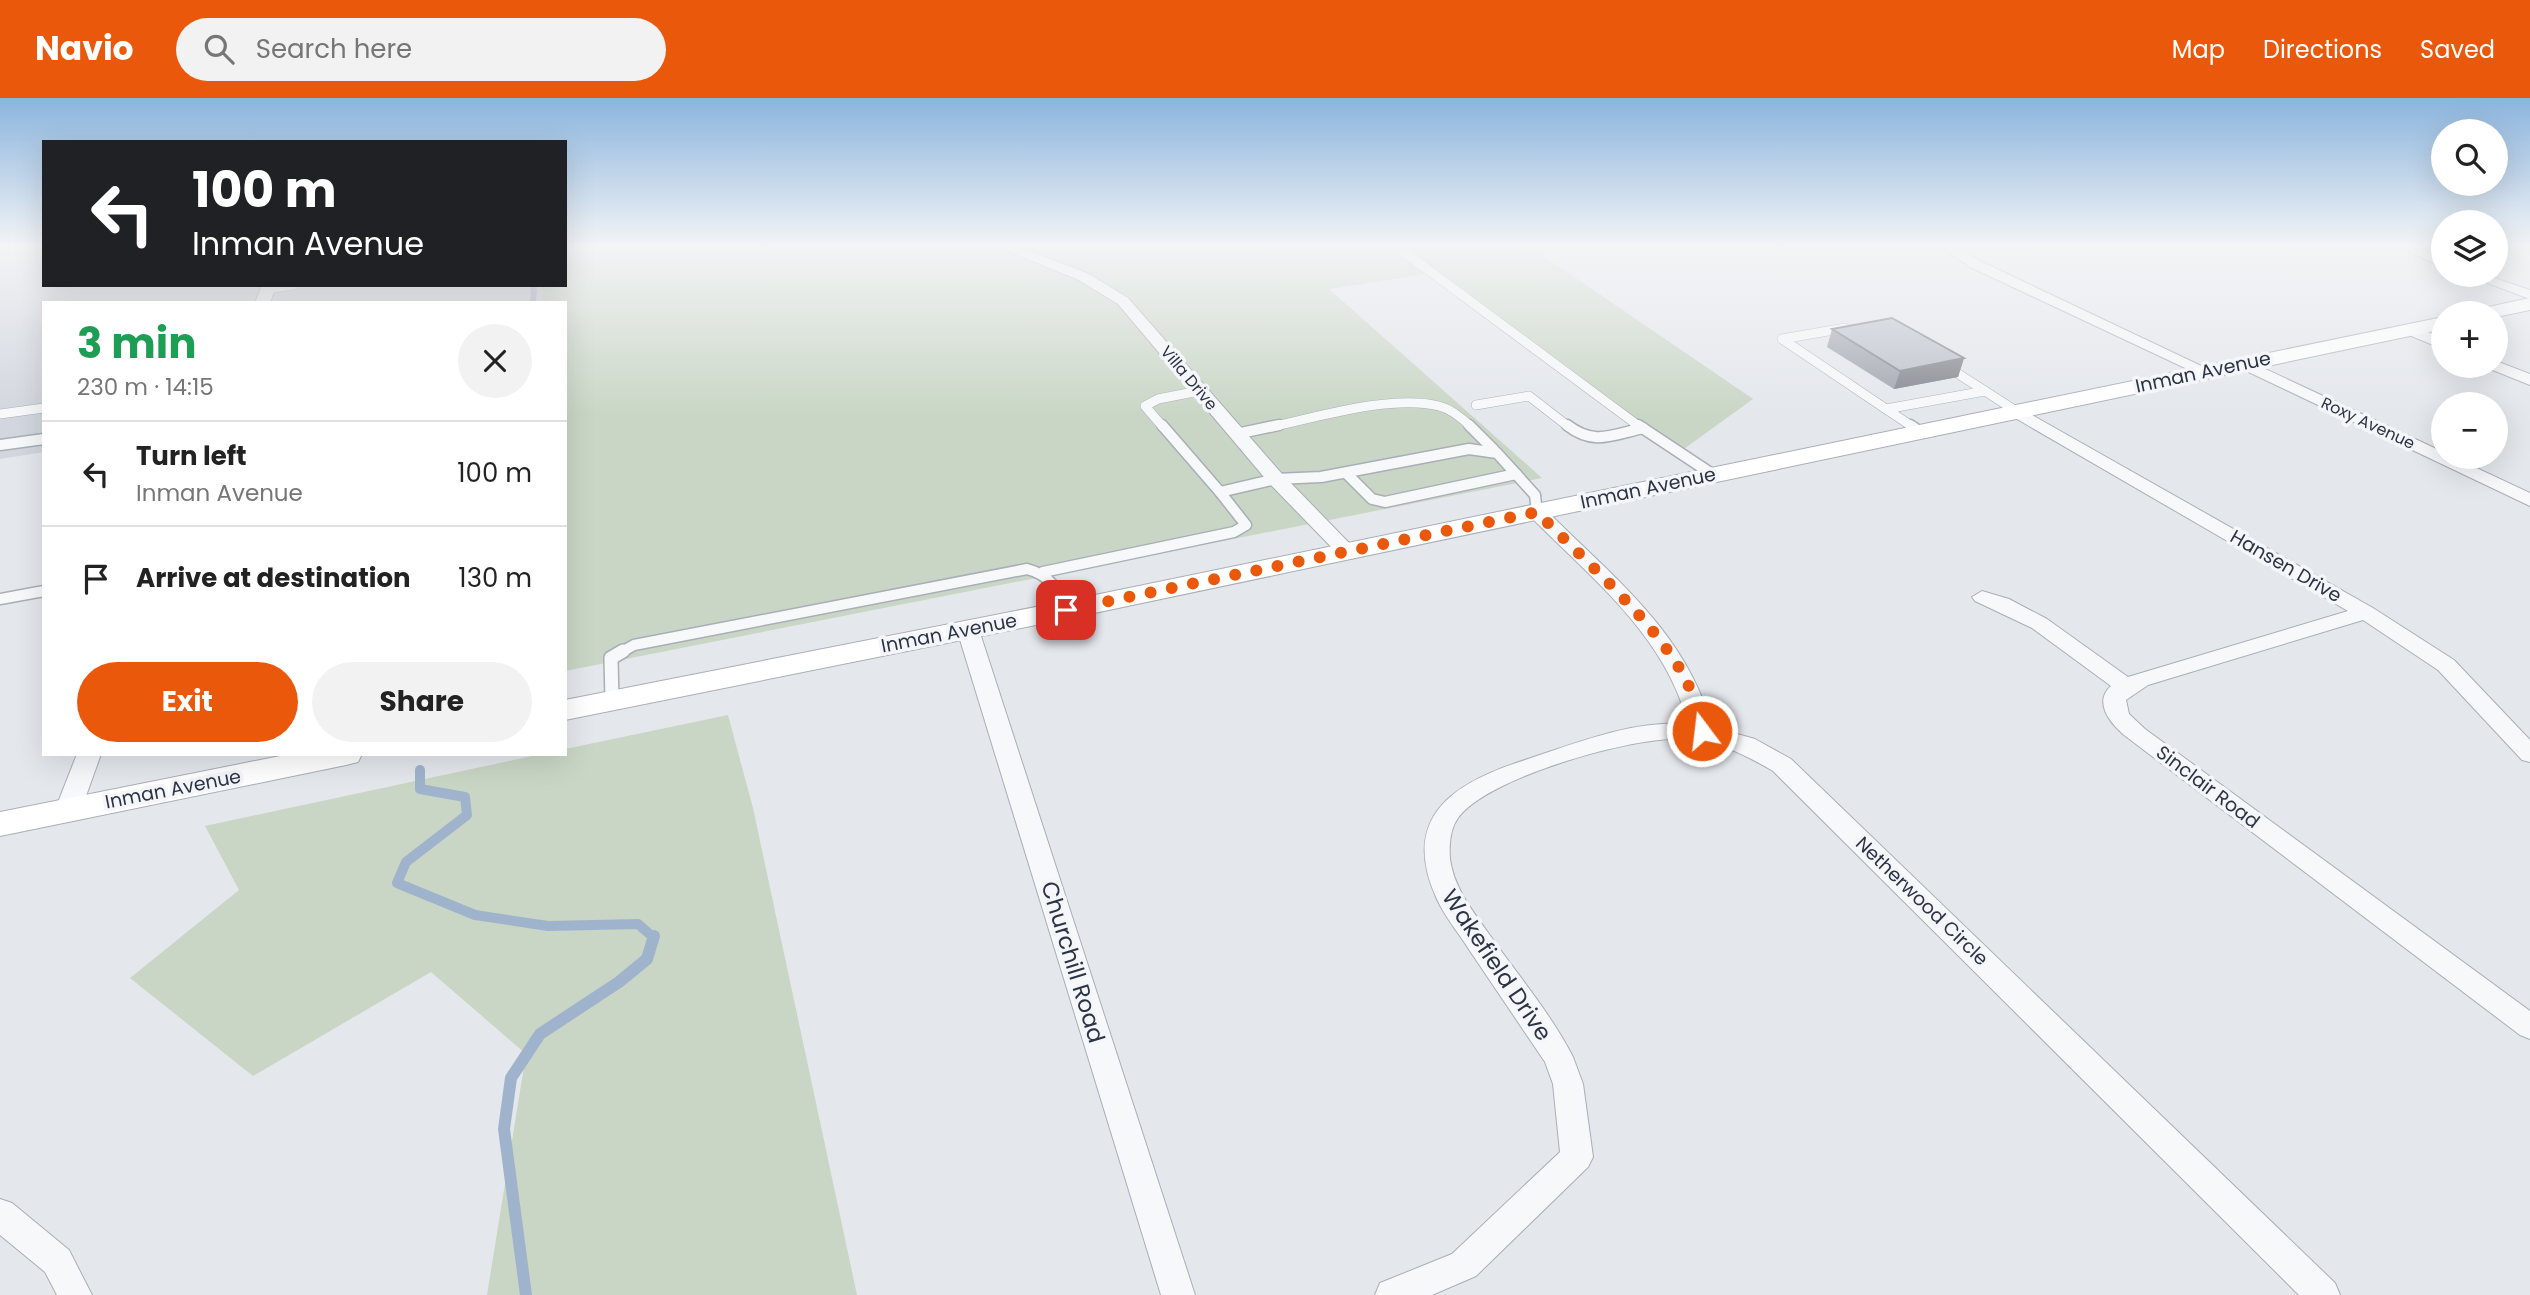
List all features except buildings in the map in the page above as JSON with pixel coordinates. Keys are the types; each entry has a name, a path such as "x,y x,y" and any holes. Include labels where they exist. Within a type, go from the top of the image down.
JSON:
{"main road":[{"path":"2508,308 2530,303"},
{"name":"Inman Avenue","path":"567,710 1066,610 2431,325"},
{"name":"Inman Avenue","path":"0,824 336,756"}],"street":[{"name":"Villa Drive","path":"1124,302 1276,479 1346,551"},
{"path":"2056,302 2206,372"},
{"path":"2409,330 2431,339"},
{"name":"Roxy Avenue","path":"2244,364 2530,500"},
{"path":"2508,371 2530,380"},
{"name":"Hansen Drive","path":"2016,411 2366,612 2446,665 2530,754"},
{"path":"1537,512 1631,609 1661,645 1685,678 1702,731"},
{"path":"1982,597 2006,604 2034,620 2125,686 2366,612"},
{"name":"Churchill Road","path":"968,630 1178,1295"},
{"name":"Sinclair Road","path":"2125,686 2116,693 2113,702 2116,713 2124,724 2530,1027"},
{"name":"Wakefield Drive","path":"1392,1295 1464,1265 1577,1157 1569,1084 1558,1057 1450,899 1439,877 1435,855 1437,835 1445,816 1459,799 1477,786 1499,776 1643,733 1662,730 1702,731"},
{"name":"Netherwood Circle","path":"1702,731 1736,739 1782,765 2323,1295"},
{"path":"68,810 88,756"},
{"path":"0,1214 57,1261 75,1295"}],"lane":[{"path":"1472,302 1643,428 1712,474"},
{"path":"1857,326 1782,339 1919,431"},
{"path":"1934,359 2016,411"},
{"path":"612,701 611,658 634,645 1027,569 1043,572 1234,532 1245,525 1145,406 1158,399 1199,391"},
{"path":"1886,409 1985,391"},
{"path":"1476,405 1529,396 1582,437 1592,439 1643,428"},
{"path":"1236,434 1410,402 1441,406 1470,427 1497,453 1535,495 1537,512"},
{"path":"0,414 42,408"},
{"path":"0,445 42,439"},
{"path":"1220,492 1276,479 1305,480 1469,449 1497,453"},
{"path":"1346,472 1372,499 1385,502 1516,474"},
{"path":"1043,572 1057,585 1066,610"},
{"path":"0,599 42,592"}],"shaded area":[{"path":"0,302 42,302 42,452 0,459"}],"green space":[{"path":"567,302 1343,302 1542,478 567,671"},
{"path":"1473,302 1611,302 1753,399 1681,451"},
{"path":"728,715 753,808 857,1295 487,1295 526,1054 431,972 253,1076 130,978 239,890 205,826 533,756 567,756 567,749"}],"waterway":[{"path":"420,770 420,789 465,797 467,815 406,862 397,883 475,915 548,926 638,924 653,937"},
{"path":"526,1295 504,1129 511,1078 540,1034 619,982 647,959 654,936"}],"route":[{"path":"1066,610 1537,512 1631,609 1661,645 1685,678 1702,731"}]}
